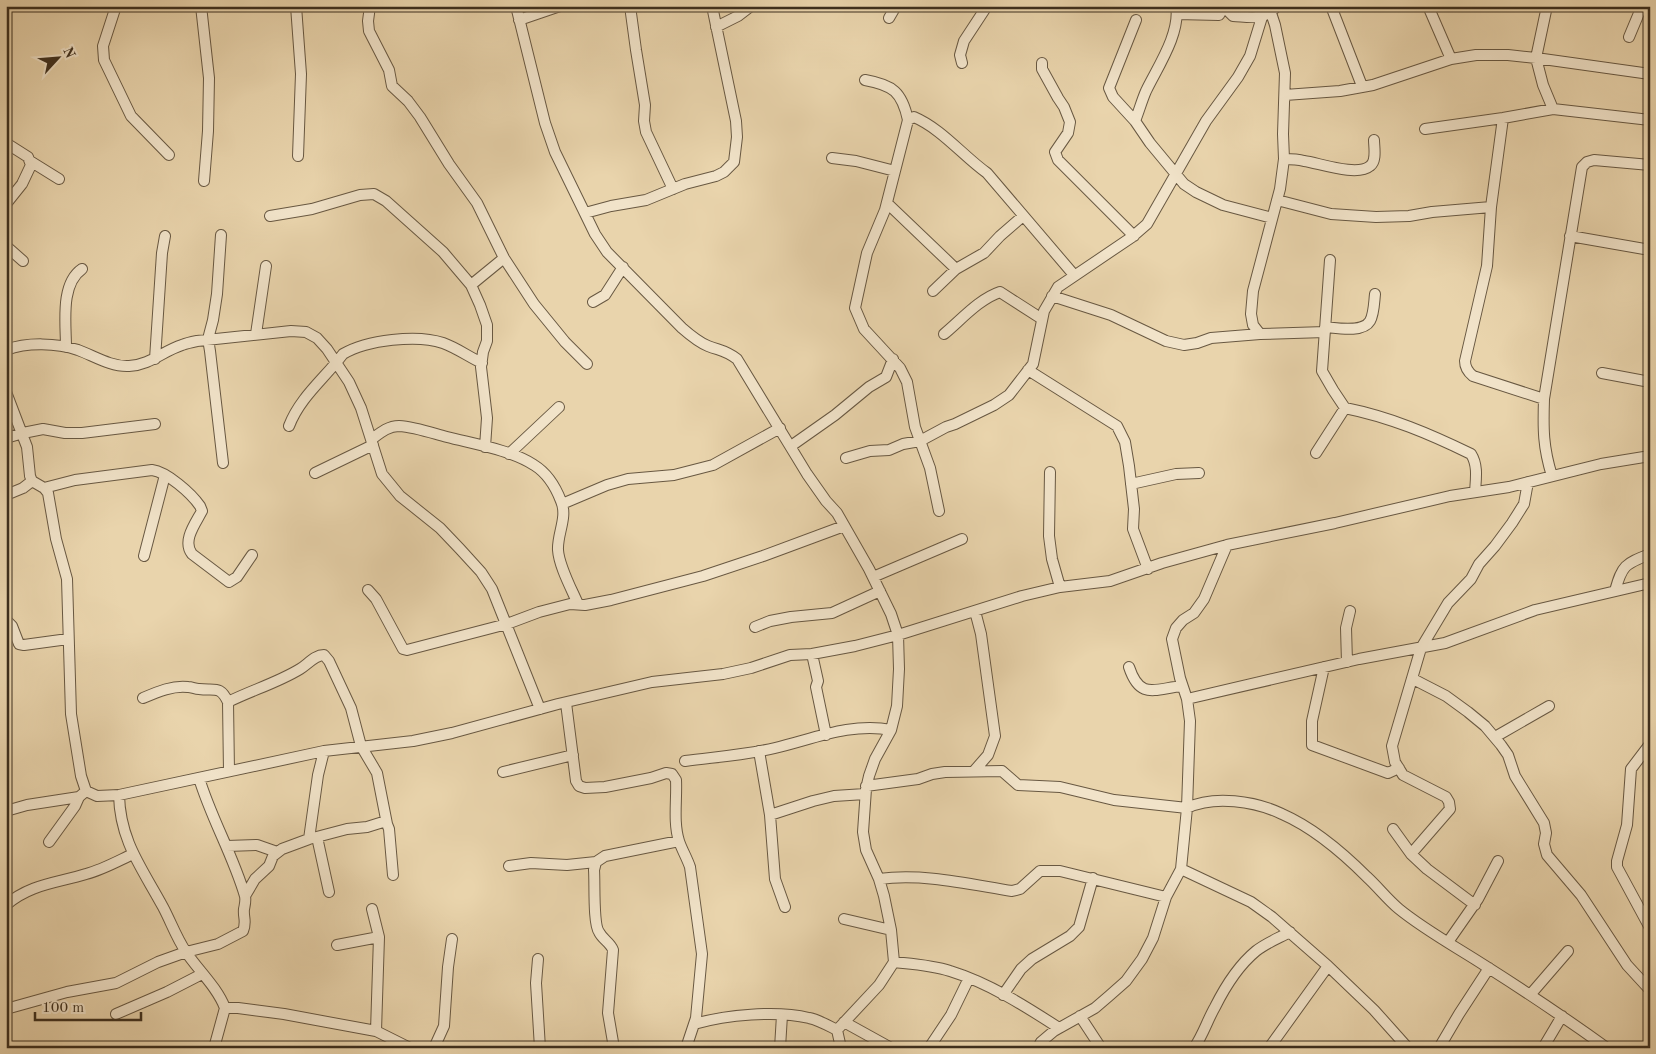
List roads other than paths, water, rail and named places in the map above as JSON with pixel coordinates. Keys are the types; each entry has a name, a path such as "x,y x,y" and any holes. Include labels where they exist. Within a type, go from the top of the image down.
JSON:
{"street":[{"path":"116,6 103,46 104,60 131,116 170,155"},
{"path":"201,6 209,78 208,131 204,181"},
{"path":"296,6 301,82 298,156"},
{"path":"370,6 369,32 389,70 392,86 408,101 420,117 449,164 477,203 504,258 534,304 565,342 587,364"},
{"path":"516,6 545,123 555,152 596,234 607,252 682,328 695,339 726,351 737,359 807,474 836,512 873,577 891,614 898,635 897,706 891,730 875,759 866,790 863,832 866,850 879,879 891,930 894,962 880,985 841,1026 841,1048"},
{"path":"519,20 560,6"},
{"path":"585,213 646,200 685,184 716,176 729,168 734,162 737,137 736,121 712,6"},
{"path":"716,27 738,16 751,6"},
{"path":"889,18 896,6"},
{"path":"962,63 960,55 964,41 987,6"},
{"path":"1331,6 1362,86"},
{"path":"1428,6 1451,59"},
{"path":"1547,6 1536,58 1543,85 1553,109"},
{"path":"1629,37 1642,6"},
{"path":"634,7 636,50 645,105 644,120 646,132 673,189"},
{"path":"1135,120 1145,93 1166,54 1177,10 1219,15 1224,7 1233,16 1270,12"},
{"path":"1260,334 1253,325 1251,314 1254,291 1280,189 1284,159 1285,73 1275,25 1270,12"},
{"path":"846,458 870,452 889,450 903,444 920,441 1009,396 1033,364 1042,319 1058,287 1134,236 1147,224 1206,122 1238,77 1270,12"},
{"path":"1136,20 1109,88 1113,97 1135,120 1150,143 1184,184 1223,205 1272,218"},
{"path":"1285,95 1340,91 1373,85 1451,59 1476,55 1508,55 1536,58 1650,74"},
{"path":"1042,63 1042,69 1064,107 1070,122 1068,133 1055,152 1058,160 1134,236"},
{"path":"865,80 882,83 892,88 904,103 908,120 887,203 867,253 855,308 864,329 893,359 907,382 915,427 930,468 939,511"},
{"path":"1425,129 1553,109 1650,120"},
{"path":"908,120 914,118 923,121 987,173 1074,275"},
{"path":"1503,118 1491,207 1487,266 1465,366 1468,372 1474,376 1544,399"},
{"path":"1284,159 1302,160 1350,170 1362,170 1370,167 1374,161 1374,140"},
{"path":"6,143 59,179"},
{"path":"832,158 856,161 895,171"},
{"path":"1552,476 1546,457 1543,436 1544,399 1582,167 1586,162 1594,160 1650,165"},
{"path":"6,204 22,184 29,170 30,161"},
{"path":"270,216 312,209 374,194 386,201 429,238 463,274 471,285 487,324 487,341 483,352 482,364 487,418 485,447"},
{"path":"1277,200 1331,214 1376,217 1409,216 1491,207"},
{"path":"887,203 956,269"},
{"path":"933,291 956,269 984,253 1023,216"},
{"path":"221,235 217,294 208,339 223,463"},
{"path":"155,358 162,253 165,236"},
{"path":"1570,236 1650,250"},
{"path":"6,246 23,261"},
{"path":"471,285 504,258"},
{"path":"1330,260 1322,371 1332,390 1346,408 1375,414 1406,424 1471,454 1475,460 1476,467 1475,492"},
{"path":"256,334 266,266"},
{"path":"593,302 605,294 623,267"},
{"path":"66,347 68,292 74,278 82,269"},
{"path":"944,334 994,294 1000,292 1042,319"},
{"path":"1052,296 1111,315 1166,341 1184,345 1211,338 1367,326 1371,320 1376,294"},
{"path":"6,350 37,345 66,347 115,366 138,365 182,344 208,339 291,332 306,332 317,338 349,382 361,408 382,474 407,502 440,528 481,572 492,589 540,709"},
{"path":"289,426 294,414 308,394 344,354 366,345 390,340 414,339 444,343 482,364"},
{"path":"791,446 835,415 869,387 886,377 893,359"},
{"path":"1028,370 1117,426 1125,442 1134,509 1133,529 1148,569"},
{"path":"1602,373 1650,382"},
{"path":"886,377 907,382"},
{"path":"6,392 27,447 32,481 44,488 51,502 56,539 67,579 71,714 82,794 50,842"},
{"path":"509,454 559,407"},
{"path":"1316,453 1346,408"},
{"path":"6,438 43,429 65,433 82,433 156,424"},
{"path":"315,473 372,442 387,429 398,426 485,447 524,459 536,466 548,477 562,504 564,516 558,549 560,560 578,604"},
{"path":"562,504 607,485 628,479 674,475 713,465 780,428"},
{"path":"6,811 82,794 97,796 119,795 324,751 413,740 452,733 540,709 652,682 723,674 751,668 790,655 812,654 855,646 898,635 1022,596 1060,587 1110,581 1228,545 1335,523 1450,496 1491,490 1649,454"},
{"path":"44,488 75,480 158,470 196,500 200,506 202,511 187,543 192,554 228,582 237,577 252,555"},
{"path":"1050,472 1049,536 1052,560 1060,587"},
{"path":"1131,484 1176,474 1199,473"},
{"path":"144,556 165,475"},
{"path":"6,495 23,488 32,481"},
{"path":"1411,854 1450,809 1446,797 1403,774 1395,762 1392,746 1422,648 1448,603 1471,579 1524,504 1528,482"},
{"path":"368,590 376,599 402,648 407,650 507,624 539,612 570,604 585,605 611,600 703,576 844,526"},
{"path":"873,577 962,539"},
{"path":"1038,1048 1041,1042 1059,1028 1095,1008 1126,981 1142,959 1153,938 1166,897 1181,869 1187,808 1190,721 1187,699 1174,656 1172,639 1176,628 1183,620 1194,613 1204,599 1228,545"},
{"path":"1615,591 1620,572 1629,562 1650,554"},
{"path":"1187,699 1397,651 1445,643 1535,610 1650,583"},
{"path":"755,627 784,618 832,614 880,591"},
{"path":"974,771 988,755 994,736 994,722 981,634 975,611"},
{"path":"1347,662 1346,628 1350,611"},
{"path":"6,620 12,626 20,644 68,639"},
{"path":"812,654 818,681 816,687 826,735"},
{"path":"228,702 256,689 270,685 300,669 319,655 324,655 351,708 361,746 377,773 389,829 393,874"},
{"path":"1129,667 1134,681 1141,688 1152,691 1182,686"},
{"path":"1324,667 1312,721 1312,745 1388,773 1399,768"},
{"path":"1413,678 1446,696 1468,712 1495,737 1508,755 1515,776 1544,824 1546,833 1544,844 1547,855 1581,894 1626,965 1650,990"},
{"path":"142,698 166,689 187,686 198,689 220,690 228,702 229,771"},
{"path":"566,703 576,781 579,786 585,788 605,787 666,774 672,774 676,780 676,819 679,841 686,853 690,867 702,954 696,1018 686,1048"},
{"path":"1495,737 1549,706"},
{"path":"685,761 759,751 860,727 891,730"},
{"path":"1650,744 1631,769 1627,825 1617,866 1650,928"},
{"path":"324,751 318,775 313,838 329,892"},
{"path":"759,751 770,816 775,879 786,907"},
{"path":"503,772 572,755"},
{"path":"988,755 994,771"},
{"path":"770,816 813,801 918,779 932,774 974,771 1002,771 1018,785 1060,787 1114,800 1187,808 1206,802 1230,800 1280,813 1306,826 1347,859 1399,909 1562,1016 1607,1048"},
{"path":"6,1009 67,992 116,983 158,962 186,952 218,944 244,931 246,923 244,910 245,896 199,778"},
{"path":"119,795 120,814 133,854 164,909 176,936 202,974 216,990 225,1008 214,1048"},
{"path":"245,896 256,879 269,866 277,852 313,838 347,829 367,827 383,822 387,824"},
{"path":"1393,829 1411,854 1427,869 1475,905"},
{"path":"509,866 531,863 567,865 596,862 606,856 679,841"},
{"path":"227,846 257,845 277,852"},
{"path":"6,905 17,895 28,890 88,874 133,854"},
{"path":"1448,942 1475,905 1498,861"},
{"path":"596,862 594,870 596,922 599,933 611,944 613,950 608,1013 614,1048"},
{"path":"1181,869 1251,902 1272,916 1374,1010 1408,1048"},
{"path":"879,879 898,876 942,880 1012,891 1020,889 1040,871 1047,870 1093,878 1166,897"},
{"path":"1003,995 1021,969 1032,959 1070,936 1079,928 1093,878"},
{"path":"372,908 379,937 376,1032"},
{"path":"844,919 891,930"},
{"path":"1194,1048 1202,1036 1215,1006 1234,976 1248,960 1268,943 1290,932"},
{"path":"337,945 379,937"},
{"path":"434,1048 444,1026 452,939"},
{"path":"1530,995 1568,951"},
{"path":"538,959 536,983 540,1048"},
{"path":"894,962 924,965 969,978 1003,995 1059,1028"},
{"path":"1269,1048 1328,966"},
{"path":"1439,1048 1458,1014 1489,968"},
{"path":"116,1014 167,992 202,974"},
{"path":"929,1048 955,1009 969,978"},
{"path":"225,1008 284,1014 376,1032 410,1048"},
{"path":"694,1024 733,1016 782,1015 810,1018 841,1026 891,1048"},
{"path":"780,1048 782,1015"},
{"path":"1080,1016 1101,1048"},
{"path":"1543,1048 1562,1016"}]}
